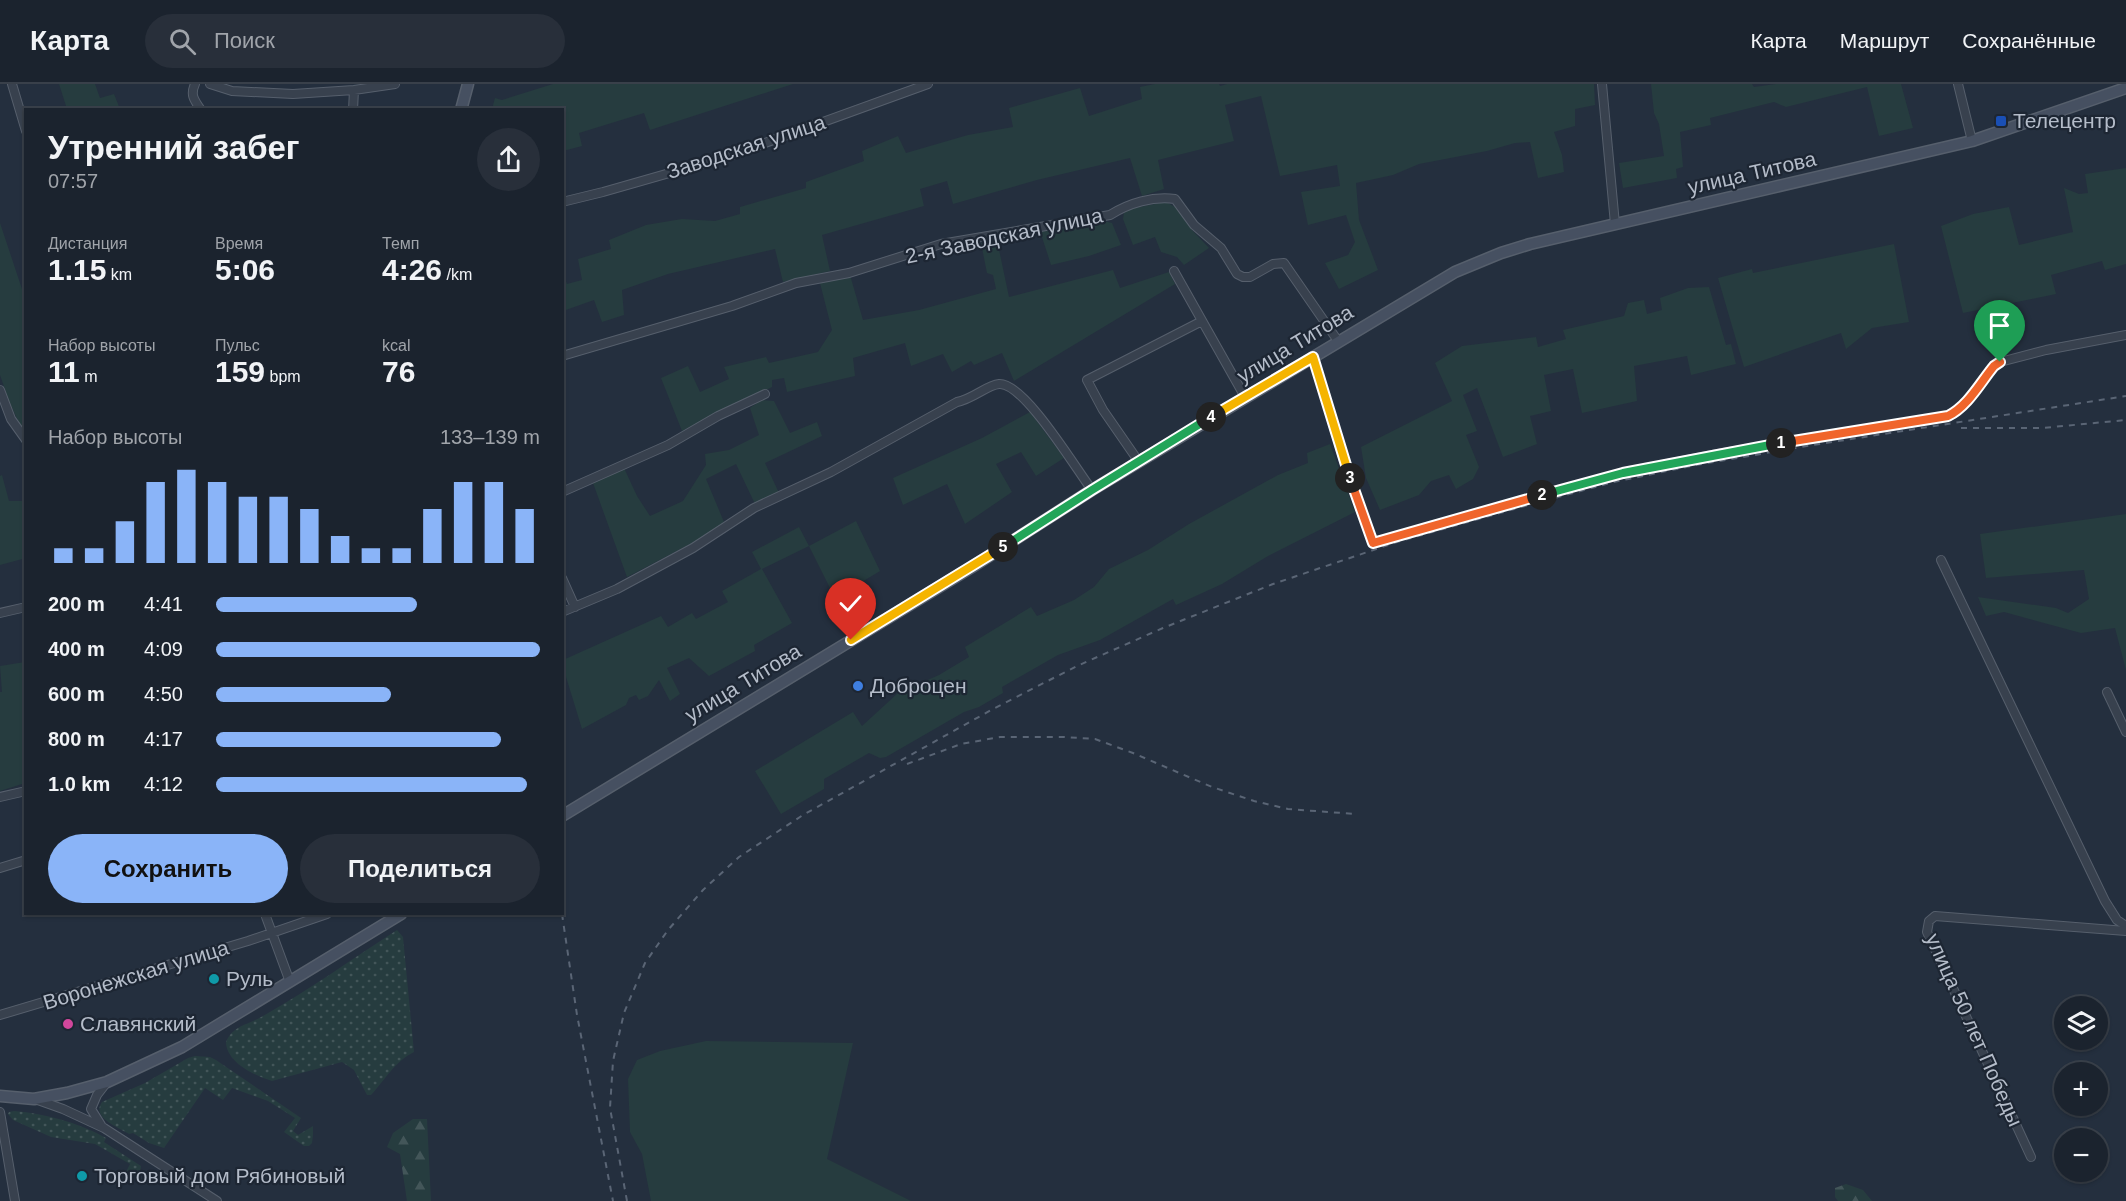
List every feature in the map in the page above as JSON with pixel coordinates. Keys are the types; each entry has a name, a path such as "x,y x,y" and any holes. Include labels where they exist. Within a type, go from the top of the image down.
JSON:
{"main road":[{"path":"462,108 468,84"},
{"name":"улица Титова","path":"564,815 1398,304 1464,268 1530,244 1972,141 2126,88"},
{"path":"0,1096 34,1099 107,1082 182,1047 399,915"}],"street":[{"path":"12,84 24,124"},
{"path":"195,84 192,90 193,98 200,108"},
{"path":"210,84 232,92 293,94 354,90 395,84"},
{"name":"Заводская улица","path":"564,202 729,156 928,84"},
{"path":"1602,84 1615,224"},
{"path":"1958,84 1972,141"},
{"path":"353,108 354,90"},
{"name":"2-я Заводская улица","path":"564,355 732,306 796,284 849,273 942,244 1110,214 1124,206 1161,197 1175,199 1194,225 1221,248 1236,274 1250,277 1273,264 1284,263 1338,342"},
{"path":"1174,271 1245,397"},
{"path":"1139,462 1103,410 1087,380 1202,321"},
{"path":"1313,357 1344,461 1373,543 1623,473 1717,454 1948,416 1965,403 1994,366 2000,362 2046,350 2126,335"},
{"path":"564,611 617,589 693,548 754,508 831,472 957,402 968,400 997,383 1008,384 1030,404 1092,490"},
{"path":"0,390 10,419 24,437"},
{"path":"564,491 668,445 718,416 765,394"},
{"path":"1941,560 2105,901 2117,920 2126,927"},
{"path":"564,582 575,607"},
{"path":"0,613 24,607"},
{"path":"2107,692 2126,732"},
{"path":"0,797 24,791"},
{"path":"0,868 24,861"},
{"path":"265,915 290,982"},
{"name":"Воронежская улица","path":"0,1015 237,945 324,915"},
{"name":"улица 50 лет Победы","path":"2031,1157 1927,932 1929,921 1935,916 2126,931"},
{"path":"104,1128 91,1109 97,1095 107,1082"},
{"path":"34,1099 63,1109 104,1128 217,1201"},
{"path":"0,1112 15,1201"}],"green space":[{"path":"59,84 95,84 100,98 114,94 120,108 67,108"},
{"path":"553,84 793,84 650,130 644,113 579,133 582,146 564,151 564,108 492,108 495,98 502,100"},
{"path":"1155,84 1219,84 1220,86 1227,84 1594,84 1595,105 1575,109 1575,126 1554,132 1562,155 1564,172 1538,178 1530,142 1515,143 1487,151 1419,164 1393,175 1356,183 1359,220 1378,270 1339,289 1325,263 1348,255 1355,242 1346,215 1308,225 1301,192 1340,186 1337,165 1280,176 1261,96 1225,105 1234,141 1158,160 1164,189 1142,196 1130,158 1037,180 953,204 947,181 920,189 924,206 822,235 830,271 783,282 775,249 668,274 622,290 624,315 602,322 594,300 564,311 564,276 567,284 582,280 578,259 611,249 609,240 646,225 682,219 715,221 740,214 740,207 806,188 806,182 864,161 862,151 898,136 906,153 968,135 1013,127 1009,108 1080,88 1089,116 1142,99 1140,87"},
{"path":"1651,84 1752,84 1754,87 1776,84 1901,84 1913,128 1879,136 1867,87 1786,107 1774,102 1710,118 1711,125 1680,132 1683,167 1676,169 1677,178 1623,188 1619,163 1664,156 1659,124 1654,113"},
{"path":"2126,168 2126,264 2105,270 2102,261 2051,275 2056,294 1963,313 1941,226 1973,214 2009,207 2019,245 2073,232 2064,188 2079,194 2088,193 2085,174"},
{"path":"1168,203 1175,207 1209,248 1184,265 1177,257 1161,252 1155,237 1133,245 1123,219 1124,213 1130,209"},
{"path":"1104,221 1112,223 1121,245 1051,265 1040,231"},
{"path":"0,223 24,295 24,430 9,401 0,375"},
{"path":"997,240 1009,297 1113,270 1120,288 1169,272 1175,284 1014,381 1002,353 974,365 971,361 952,372 943,354 911,366 905,343 853,358 855,376 787,392 784,378 772,380 772,387 682,431 661,378 688,366 700,392 729,379 724,367 766,357 769,363 818,352 832,330 820,283 850,275 863,320 919,310 996,289 993,275 987,273 981,243"},
{"path":"1894,244 1909,322 1872,328 1846,349 1841,333 1744,367 1718,278 1752,269 1753,273"},
{"path":"1709,287 1726,345 1731,344 1736,364 1691,375 1687,356 1634,366 1637,401 1582,413 1573,369 1544,375 1551,411 1530,416 1537,444 1503,457 1477,388 1463,395 1477,431 1466,435 1479,467 1473,479 1456,489 1449,475 1431,481 1419,495 1380,510 1366,478 1361,447 1452,401 1435,363 1462,346 1536,337 1538,347 1566,339 1563,330 1624,316 1628,303 1644,300 1647,314 1662,310 1660,298 1688,288"},
{"path":"761,400 774,401 790,433 817,422 822,436 765,463 779,493 755,504 736,464 706,479 724,522 700,539 627,577 593,483 624,468 637,496 650,516 683,501 706,465 705,454 729,450 759,435 750,408"},
{"path":"1030,412 1064,458 1036,476 1021,452 996,464 1012,492 965,524 947,484 903,505 893,478 982,438"},
{"path":"1330,444 1355,512 1268,556 1222,584 1176,605 1173,599 1100,640 1058,655 1002,687 1003,693 979,707 964,712 886,757 880,758 869,753 824,779 824,789 781,814 755,771 853,712 862,726 898,693 939,675 969,657 965,647 1031,607 1037,616 1074,600 1094,587 1109,569 1148,550 1189,524 1278,475 1308,463 1307,453"},
{"path":"2,475 9,501 24,501 24,559 0,565 0,476"},
{"path":"2126,514 2126,670 2115,628 2081,633 2004,612 1986,616 1978,597 2056,608 2068,613 2089,599 2084,570 1986,578 1980,534"},
{"path":"856,521 880,571 835,598 809,546"},
{"path":"799,527 809,546 762,569 792,623 754,645 755,651 709,676 689,658 667,668 680,694 670,701 659,680 648,696 639,700 636,695 629,698 626,705 582,729 564,670 564,660 661,616 668,627 692,613 696,619 728,602 722,591 761,569 752,552"},
{"path":"24,662 24,783 0,791 0,692 2,692 0,666"},
{"path":"397,930 403,937 414,1052 395,1066 371,1095 367,1095 354,1070 342,1062 272,1081 250,1072 231,1056 226,1042 233,1032 297,996"},
{"path":"706,1041 853,1043 827,1159 911,1201 651,1201 642,1154 630,1132 628,1079 637,1060 660,1051"},
{"path":"195,1056 210,1057 216,1060 301,1118 293,1131 298,1135 313,1126 312,1143 304,1146 284,1132 295,1118 268,1101 232,1088 223,1100 205,1088 164,1148 149,1143 133,1133 129,1134 107,1121 100,1113 102,1102 145,1083"},
{"path":"14,1111 62,1120 95,1132 106,1138 104,1142 141,1166 140,1172 134,1176 126,1172 130,1164 95,1144 51,1137 13,1120 8,1114"},
{"path":"413,1119 427,1119 431,1201 407,1201 400,1154 387,1147 393,1133"},
{"path":"1846,1184 1863,1190 1872,1201 1838,1201 1835,1197 1835,1188"}],"railway":[{"path":"627,1201 610,1108 613,1061 624,1013 645,963 668,930 703,890 739,857 803,815 993,709 1077,666 1163,628 1273,584 1397,542 1525,506 1614,482 1696,465 2126,396"},
{"path":"1961,428 2042,428 2126,420"},
{"path":"907,764 961,744 1000,737 1095,739 1212,787 1254,801 1288,809 1355,814"},
{"path":"562,915 577,1015 613,1201"}],"place":[{"name":"Телецентр","path":"2001,121"},
{"name":"Доброцен","path":"858,686"},
{"name":"Руль","path":"214,979"},
{"name":"Славянский","path":"68,1024"},
{"name":"Торговый дом Рябиновый","path":"82,1176"}],"route":[{"path":"851,640 972,567 1092,490 1313,357 1344,461 1373,543 1623,473 1717,454 1948,416 1965,403 1994,366 2000,362"}]}
